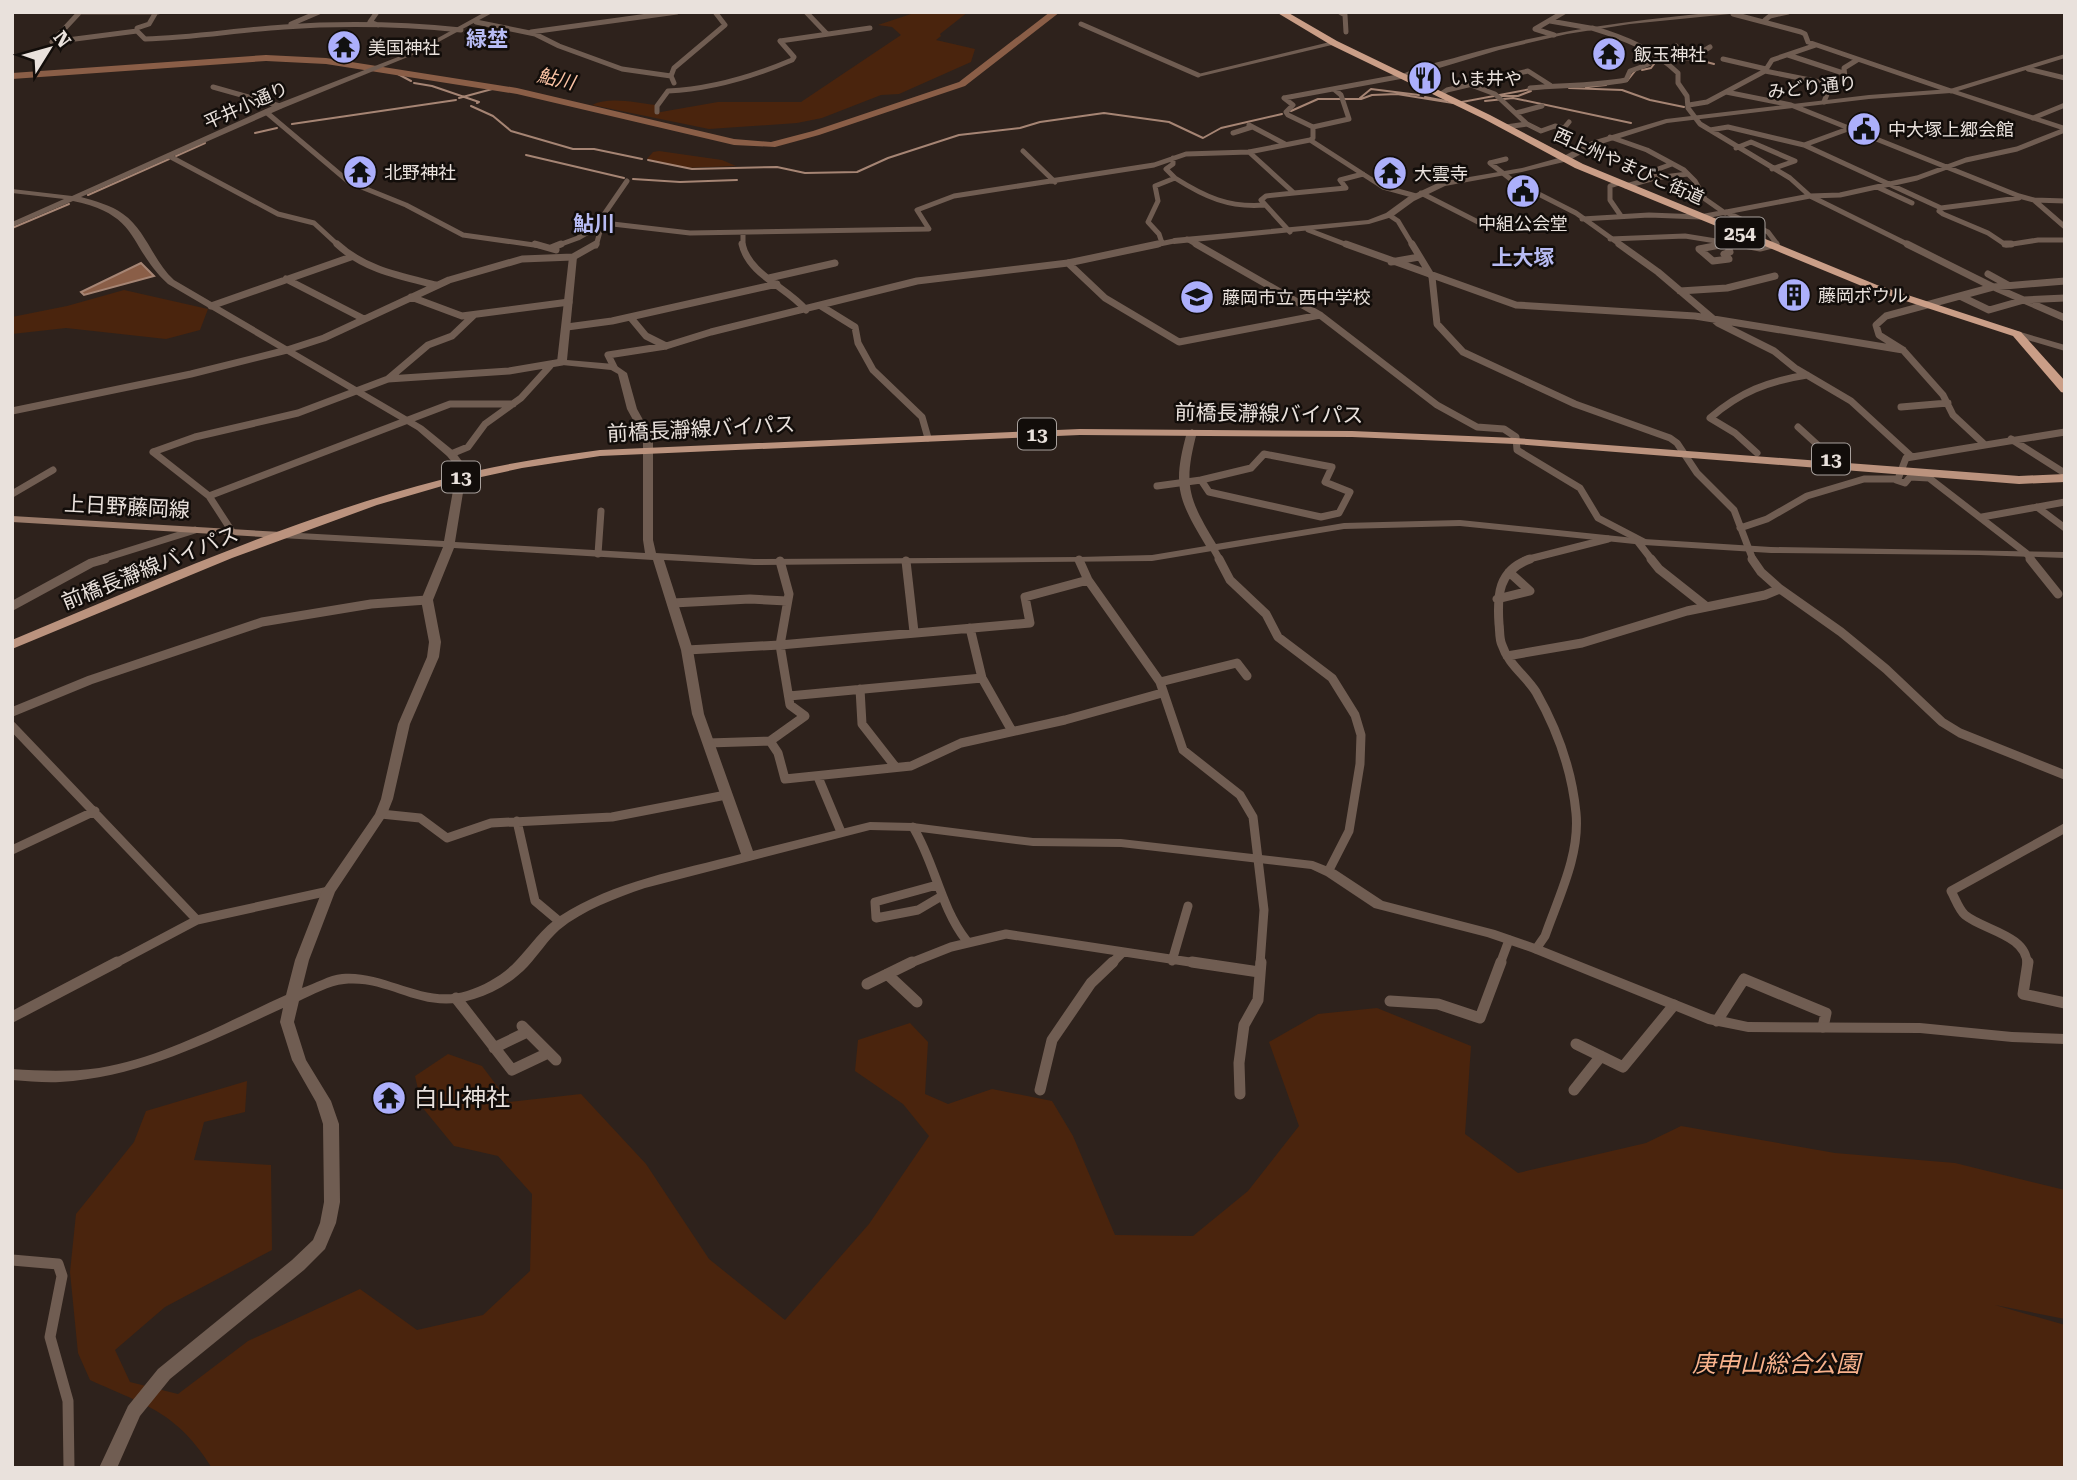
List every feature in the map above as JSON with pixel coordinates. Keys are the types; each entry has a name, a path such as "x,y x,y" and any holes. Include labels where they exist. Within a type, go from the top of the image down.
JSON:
{"highway":[{"name":"西上州やまびこ街道","path":"1280,12 1334,43 1441,94 1565,159 1623,185 1928,306 2017,334"},
{"path":"2017,334 2065,389"}],"main road":[{"name":"前橋長瀞線バイパス","path":"12,645 349,508 462,476 543,460 648,450 1080,432 1192,432 1516,439 1904,468"},
{"name":"前橋長瀞線バイパス","path":"1682,450 1833,459 2019,480 2064,474"},
{"name":"上日野藤岡線","path":"12,519 281,535"}],"street":[{"path":"157,12 149,24 137,28 137,31 52,42 77,13 157,12"},
{"path":"283,27 318,12"},
{"path":"377,12 370,22 380,26"},
{"name":"平井小通り","path":"12,225 280,106 392,62 477,22 491,12"},
{"path":"529,32 677,12"},
{"path":"674,83 671,76 675,67 725,25 715,12"},
{"path":"806,12 827,34"},
{"path":"1340,12 1345,15 1346,32"},
{"path":"1554,35 1535,29 1564,12"},
{"path":"1335,90 1341,94 1349,119 1313,127 1286,112 1293,105 1284,98 1403,76 1554,35 1591,28 1747,12"},
{"path":"1765,20 1770,16 1788,12"},
{"path":"1733,14 1765,20 1803,33 1808,43 2065,130"},
{"path":"1550,21 1591,28 1650,48 1678,73 1678,83 1687,96 1688,108 1710,131 1736,148 1790,178 1810,196 1994,287 2065,318"},
{"path":"477,22 529,32 622,69 671,76"},
{"path":"137,31 145,39 189,38 283,27 402,24 461,30"},
{"path":"1080,24 1198,75 1334,43"},
{"path":"657,112 657,106 668,91 701,90 748,79 794,59 780,41 870,28"},
{"path":"1689,105 1707,102 1726,92 1765,70 1772,60 1816,45"},
{"path":"1530,88 1550,85 1595,86 1626,80 1630,71 1647,66 1650,61 1674,48 1692,58 1710,47"},
{"path":"1788,55 1843,73"},
{"name":"みどり通り","path":"1174,241 1290,232 1369,222 1389,215 1418,195 1456,179 1503,173 1565,159 1611,137 1661,122 1824,102 1951,91 2065,56"},
{"path":"1723,59 1835,85"},
{"path":"1824,102 1827,93 1845,78 1843,73 1849,64 1857,60"},
{"path":"2028,69 2065,78"},
{"path":"1441,94 1447,90 1528,71 1550,85"},
{"path":"1471,85 1495,94 1527,124 1541,131 1555,126 1564,128 1569,122"},
{"path":"213,87 280,106"},
{"path":"1726,92 1791,106 2024,197 2065,201"},
{"path":"2033,118 2065,105"},
{"path":"1516,113 1542,106"},
{"path":"266,113 353,184 374,190 463,235 551,248 562,256"},
{"path":"1506,127 1527,124"},
{"path":"1233,133 1250,126 1285,144"},
{"path":"1310,140 1313,138 1313,127"},
{"path":"1710,131 1728,127 1804,145 1941,208 2024,197"},
{"path":"1804,145 1848,129"},
{"path":"1582,219 1621,216 1700,217 1810,196 1840,195 1892,184 1965,160 2017,149 2065,130"},
{"path":"1610,239 1672,234 1745,246 1774,247 1777,244 1769,232 1726,212 1705,198 1688,174 1647,149 1611,137"},
{"path":"1736,148 1770,137"},
{"path":"551,248 578,238 604,223 639,225 679,233 929,229 917,210 921,206 954,196 1154,165 1173,158 1216,152 1249,152 1310,140 1383,187 1418,195 1478,222"},
{"path":"1765,148 1786,141"},
{"path":"1754,144 1795,161 1772,169"},
{"path":"1023,150 1055,182"},
{"path":"1249,152 1294,193"},
{"path":"169,156 278,214 314,223 351,257 376,269 436,285"},
{"path":"1173,158 1173,164 1166,169 1194,190 1239,207 1265,205"},
{"path":"1506,159 1490,163 1513,181 1568,208 1713,318 1774,351 1807,375 1851,401 1904,468 1905,482 1910,477 1928,478 1982,517 2026,553 2058,594"},
{"path":"1657,178 1650,172 1672,164"},
{"path":"1290,232 1261,200 1266,196 1346,188 1340,180 1363,174"},
{"path":"1621,216 1611,200 1611,186 1688,174"},
{"path":"1162,243 1148,222 1158,201 1154,188 1175,178"},
{"path":"12,411 191,374 287,350 324,338 436,285 512,262 573,257 596,246 605,213 627,181"},
{"path":"1877,187 1912,203"},
{"path":"12,191 75,199 121,216 133,229 159,271 211,306 426,432 461,465 462,476 449,546 427,600 435,642 433,657 404,724 387,799 381,814 329,891 302,960 287,1022 299,1060 323,1101 331,1124 332,1202 328,1223 319,1244 298,1265 164,1374 134,1411 108,1468"},
{"path":"2034,200 2065,227"},
{"path":"1941,208 1939,211 1943,214 1988,233 2006,245 2038,240 2065,240"},
{"path":"1389,215 1398,221 1432,277 1437,324 1463,352 1575,404 1646,431 1665,435 1682,450 1697,473 1734,510 1747,548 1761,572 1780,589 1877,661 1941,722 1960,733 2065,775"},
{"path":"1308,230 1432,277 1516,305 1713,318 1903,350"},
{"path":"743,233 741,246 747,263 787,290 806,310"},
{"path":"1187,239 1320,315 1437,405 1477,428 1504,429 1516,439 1517,450 1580,488 1598,518 1641,542 1659,569 1707,607"},
{"path":"614,367 608,355 666,346 710,332 917,281 1068,263 1124,254 1174,241"},
{"path":"1727,243 1730,252 1724,254 1729,259 1713,261 1699,249 1727,243"},
{"path":"211,306 351,257"},
{"path":"562,362 573,257"},
{"path":"1391,262 1419,257"},
{"path":"769,278 835,263"},
{"path":"1068,263 1087,286 1130,313 1165,330 1179,342 1320,315"},
{"path":"1988,274 2010,286"},
{"path":"1680,291 1727,288 1775,276"},
{"path":"286,279 364,319"},
{"path":"1983,443 1954,415 1944,394 1903,350 1879,335 1875,326 1886,316 1994,287 2065,281"},
{"path":"567,327 631,318 777,284"},
{"path":"411,297 462,316 535,304 569,302"},
{"path":"1962,297 1989,310 2024,300 2065,298"},
{"path":"821,306 855,327 858,343 873,370 922,417 928,438"},
{"path":"388,379 428,345 452,336 474,315"},
{"path":"631,318 646,336 666,346"},
{"path":"2017,334 2065,348"},
{"path":"233,533 209,496 153,452 195,437 298,413 388,379 550,366 562,362 614,367 622,373 632,409 648,438 648,540 673,603 687,650 698,714 748,856"},
{"path":"451,454 468,447 485,424 513,404 550,366"},
{"path":"1757,453 1735,433 1710,418 1742,391 1770,380 1807,375"},
{"path":"1900,407 1948,403"},
{"path":"209,496 450,404 513,404"},
{"path":"1798,427 1833,459"},
{"path":"1192,432 1183,470 1183,482 1189,505 1230,580 1266,614 1278,637 1332,678 1355,715 1361,735 1351,823 1329,870"},
{"path":"1740,528 1767,519 1807,496 1944,454 1983,443 2065,432"},
{"path":"2011,439 2064,474"},
{"path":"1157,486 1200,480 1251,468 1264,454 1332,467 1325,482 1350,492 1339,513 1323,517"},
{"path":"12,494 53,470"},
{"path":"1200,480 1209,492 1323,517 1339,527"},
{"path":"1982,517 2061,503 2065,509"},
{"path":"2037,507 2062,524"},
{"path":"598,554 600,511"},
{"path":"1334,514 1339,527"},
{"path":"281,535 655,557 780,561 1079,560 1153,558 1339,527 1460,523 1641,542 1747,548 2065,555"},
{"path":"12,606 90,563 195,530"},
{"path":"1536,948 1545,936 1576,846 1576,814 1569,766 1535,691 1507,656 1501,644 1497,598 1502,581 1520,562 1608,539"},
{"path":"1079,560 1088,580 1160,682 1162,694 1185,752 1243,799 1253,817 1264,910 1258,1000 1244,1025 1239,1063 1240,1094"},
{"path":"708,743 770,741 803,719 804,716 790,705 780,645 789,594 780,561"},
{"path":"906,561 914,632"},
{"path":"1497,598 1530,591 1509,572"},
{"path":"687,650 780,645 1030,623 1025,597 1088,580"},
{"path":"1507,656 1582,643 1780,589"},
{"path":"12,712 90,680 262,622 371,604 427,600"},
{"path":"673,603 787,601"},
{"path":"970,628 982,678 1012,731"},
{"path":"1160,682 1237,663 1247,676"},
{"path":"789,696 982,678"},
{"path":"860,689 862,724 894,765"},
{"path":"770,741 778,753 785,779 818,777 894,765 911,765 961,743 1065,720 1162,694"},
{"path":"12,726 197,920"},
{"path":"818,777 841,832"},
{"path":"381,814 420,818 435,834 447,838 491,823 612,817 726,795"},
{"path":"12,850 95,811"},
{"path":"517,821 535,901 560,922"},
{"path":"12,1073 33,1077 69,1077 149,1062 340,979 359,977 439,1000 477,993 516,971 539,940 560,922 613,894 641,884 870,826 913,827 1004,839 1121,843 1300,863 1329,870 1365,898 1379,905 1536,948 1674,1005 1717,1021 1748,1027 1920,1028 2065,1039"},
{"path":"913,827 920,838 940,897 958,932 966,940"},
{"path":"2065,828 1951,891 1963,914 2015,942 2025,951 2028,960 2023,994 2065,1003"},
{"path":"937,886 875,902 876,918 918,910 940,897"},
{"path":"12,1017 197,920 329,891"},
{"path":"1172,961 1188,906"},
{"path":"867,984 920,956 966,940 1018,935 1172,961 1259,972"},
{"path":"1390,1001 1438,1004 1480,1018 1509,940"},
{"path":"1040,1090 1052,1040 1091,983 1123,952"},
{"path":"887,974 917,1002"},
{"path":"1717,1021 1744,979 1826,1013 1823,1027"},
{"path":"456,998 494,1048 512,1070 552,1057 525,1029 494,1048"},
{"path":"1576,1044 1623,1067 1674,1005"},
{"path":"1574,1090 1601,1056"},
{"path":"12,1260 58,1264 62,1276 50,1337 68,1401 69,1468"}],"green space":[{"path":"917,12 968,12 936,40 975,49 971,62 899,94 881,95 822,118 797,123 709,129 592,105 615,101 656,105 655,113 718,102 801,102 901,35 892,27 878,25"},
{"path":"653,152 722,160 736,166 684,168 647,159"},
{"path":"124,290 208,309 200,330 166,339 66,328 12,334 12,317 67,306"},
{"name":"庚申山総合公園","path":"1377,1008 1471,1046 1465,1134 1518,1173 1646,1143 1681,1126 1835,1153 1955,1163 2065,1190 2065,1319 1995,1305 2065,1325 2065,1468 212,1468 199,1449 173,1422 90,1380 78,1353 70,1272 76,1214 134,1142 146,1111 247,1081 245,1112 204,1122 194,1160 271,1165 272,1250 165,1307 115,1350 130,1382 178,1394 248,1341 360,1289 417,1330 483,1315 530,1271 532,1194 498,1156 454,1146 422,1107 415,1076 448,1054 482,1066 509,1102 581,1094 646,1164 709,1259 785,1320 869,1224 929,1136 903,1104 855,1071 858,1040 910,1023 928,1042 925,1094 948,1104 992,1089 1052,1101 1073,1136 1115,1235 1193,1236 1248,1191 1299,1126 1269,1042 1318,1014"}],"shaded area":[{"path":"141,263 154,276 84,295 81,292"}],"waterway":[{"name":"鮎川","path":"12,76 266,58 326,61 517,91 734,142 771,145 816,133 962,84 1056,12"},
{"path":"1669,61 1695,59 1714,64"},
{"path":"1642,70 1651,68 1654,64"},
{"path":"1627,81 1635,71"},
{"path":"396,73 411,81"},
{"path":"414,83 464,97"},
{"path":"1586,87 1606,85"},
{"path":"464,97 496,88"},
{"path":"1569,88 1622,90 1650,100 1684,107"},
{"path":"1360,98 1371,89 1419,95"},
{"path":"1462,102 1531,89"},
{"path":"1500,96 1518,96 1531,91"},
{"path":"1291,111 1318,99 1361,99 1372,95 1397,94 1453,103"},
{"path":"459,98 464,97"},
{"path":"464,97 479,102 477,103"},
{"path":"1425,97 1446,101"},
{"path":"1485,101 1513,98 1631,123"},
{"path":"292,124 456,100"},
{"path":"471,106 493,116 511,131 573,149 594,149 642,159"},
{"path":"648,160 692,169 777,167 805,173 857,172 888,158 959,135 1020,128 1040,122 1104,113 1169,122 1203,138 1221,128 1282,114"},
{"path":"255,133 277,128"},
{"path":"176,156 205,143"},
{"path":"526,155 624,178"},
{"path":"88,195 169,159"},
{"path":"633,179 680,182 737,180"},
{"path":"12,228 69,204"}],"place":[{"name":"美国神社","path":"344,47"},
{"name":"飯玉神社","path":"1609,54"},
{"name":"いま井や","path":"1425,78"},
{"name":"中大塚上郷会館","path":"1864,129"},
{"name":"北野神社","path":"360,172"},
{"name":"大雲寺","path":"1390,173"},
{"name":"中組公会堂","path":"1523,191"},
{"name":"藤岡ボウル","path":"1794,295"},
{"name":"藤岡市立 西中学校","path":"1197,297"},
{"name":"白山神社","path":"389,1098"}],"district":[{"name":"緑埜","path":"487,39"},
{"name":"鮎川","path":"594,224"},
{"name":"上大塚","path":"1523,258"}]}
